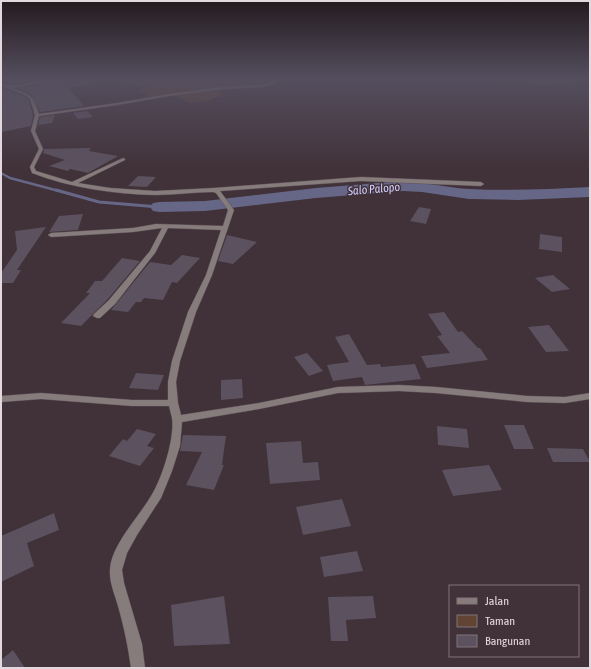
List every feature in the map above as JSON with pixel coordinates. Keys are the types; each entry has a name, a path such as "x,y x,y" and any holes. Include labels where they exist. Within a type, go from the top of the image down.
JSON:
{"street":[{"path":"35,109 37,115 33,131 42,149 32,167 34,172 57,180 74,183 141,192 216,191 361,179 481,184"},
{"path":"37,115 77,109"},
{"path":"74,183 123,159"},
{"path":"138,668 135,644 118,583 116,570 121,552 133,531 156,498 175,446 177,418 173,403 172,382 176,361 192,312 208,275 231,210 216,191"},
{"path":"51,235 133,230 166,226 225,228"},
{"path":"97,316 112,302 153,252 166,226"},
{"path":"177,418 259,406 338,390 399,388 527,399 565,400 590,396"},
{"path":"1,399 41,396 132,403 173,403"}],"building":[{"path":"1,109 31,109 33,115 31,126 1,132"},
{"path":"39,109 60,109 40,112"},
{"path":"87,111 93,117 78,119 73,113"},
{"path":"55,115 52,123 38,125 40,117"},
{"path":"91,148 89,151 118,156 88,173 70,169 68,171 49,166 65,160 43,153 44,149"},
{"path":"138,176 156,177 147,187 128,186"},
{"path":"419,207 431,209 426,224 410,221"},
{"path":"83,214 78,230 49,232 59,216"},
{"path":"46,227 17,270 21,270 13,283 1,283 1,273 17,250 15,231"},
{"path":"540,234 562,237 562,252 539,249"},
{"path":"227,235 257,242 233,264 218,261"},
{"path":"182,255 200,258 177,283 172,282 163,300 144,298 141,302 136,302 128,312 111,310 150,262 171,265"},
{"path":"122,258 140,261 108,299 81,326 61,323 90,293 86,293 95,281 102,281"},
{"path":"553,275 570,289 552,292 535,278"},
{"path":"444,312 458,332 462,331 478,348 480,348 488,360 427,368 421,356 450,353 437,336 442,335 428,314"},
{"path":"549,325 569,351 546,352 528,327"},
{"path":"349,334 367,365 380,364 381,367 415,364 421,379 365,385 362,377 333,381 327,365 349,362 335,337"},
{"path":"307,353 323,371 309,376 294,357"},
{"path":"136,373 164,375 158,390 129,388"},
{"path":"242,379 243,398 221,400 221,380"},
{"path":"504,425 524,425 534,449 514,449"},
{"path":"437,426 467,429 469,448 438,445"},
{"path":"137,429 156,434 147,446 154,448 140,466 109,456 123,439 127,441"},
{"path":"183,435 226,436 222,465 224,465 214,490 186,485 202,452 180,451"},
{"path":"301,441 303,463 318,462 320,480 270,484 266,443"},
{"path":"547,448 583,449 590,462 553,462"},
{"path":"489,465 502,490 453,496 442,470"},
{"path":"342,499 351,526 303,535 296,507"},
{"path":"54,513 59,530 27,543 34,566 1,582 1,536"},
{"path":"357,551 363,571 324,577 320,557"},
{"path":"224,596 230,644 174,646 171,605"},
{"path":"373,596 376,618 346,620 348,641 331,641 328,597"},
{"path":"13,650 25,668 1,668 1,660"}],"waterway":[{"path":"1,173 10,178 59,191"},
{"name":"Salo Palopo","path":"159,207 205,206 316,193 403,186 422,187 469,194 518,195 590,192"},
{"path":"56,190 99,202 159,207"}]}
